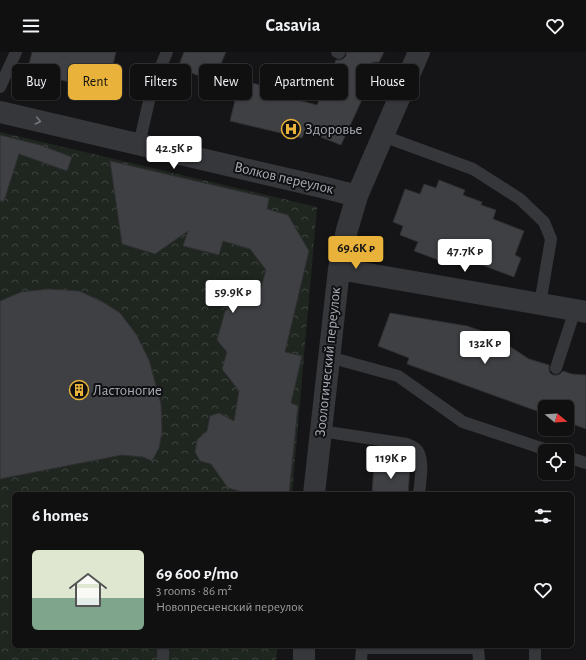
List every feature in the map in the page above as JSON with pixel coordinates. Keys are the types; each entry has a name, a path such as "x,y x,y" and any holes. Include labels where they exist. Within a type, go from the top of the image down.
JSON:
{"street":[{"name":"Зоологический переулок","path":"414,64 419,52"},
{"name":"Зоологический переулок","path":"314,492 339,269 347,230 357,196 398,100"},
{"name":"Волков переулок","path":"0,112 357,196"},
{"path":"339,269 580,311"},
{"path":"304,648 304,660"}],"lane":[{"path":"0,87 16,52"},
{"path":"139,144 153,84 167,52"},
{"path":"383,136 473,169 520,199 544,222 551,239 540,304"},
{"path":"556,368 580,311"},
{"path":"329,357 398,376 463,422 538,447"},
{"path":"321,431 407,444 416,449 420,456 421,464 419,492"},
{"path":"574,459 586,463"},
{"path":"163,648 163,660"},
{"path":"361,660 362,648 478,651"},
{"path":"535,648 535,660"}],"green space":[{"path":"0,132 317,207 292,492 12,492 12,648 278,648 276,660 0,660"}],"building":[{"path":"32,52 116,52 113,64 68,64 68,82 60,80 60,64 29,64"},
{"path":"184,52 226,52 221,64 199,64 199,76 191,73 191,64 179,64"},
{"path":"346,52 384,52 379,62 370,64 356,64 356,100 362,100 341,145 305,131 302,138 230,121 235,100 252,100 252,83 260,85 260,100 298,100 317,105 319,100 348,100 348,64 334,64 336,60 343,59 346,56"},
{"path":"0,135 40,145 72,157 67,171 19,154 4,201 0,201"},
{"path":"110,161 269,198 267,209 288,215 309,251 285,352 302,356 291,403 298,406 289,492 240,492 228,488 211,464 200,461 195,452 197,440 207,431 210,416 219,413 234,421 239,391 222,369 227,352 217,340 225,311 242,300 256,304 266,270 250,249 223,241 219,255 183,246 188,231 155,254 122,244"},
{"path":"439,180 465,190 463,195 482,202 481,205 496,210 493,219 524,231 515,255 521,258 514,277 444,251 441,261 414,251 418,242 400,235 403,226 393,222 405,189 420,194 424,184 436,188"},
{"name":"Ластоногие","path":"49,289 79,291 103,302 120,313 136,334 149,360 161,404 162,432 159,448 152,461 143,457 122,455 0,479 0,301 21,292"},
{"path":"390,313 467,326 491,334 529,359 549,365 550,373 553,375 558,375 563,371 572,374 586,375 586,429 574,425 574,400 538,400 538,411 407,364 409,358 378,346"},
{"path":"374,464 410,467 408,492 372,492"}],"place":[{"name":"Здоровье","path":"291,129"},
{"name":"Ластоногие","path":"79,390"}]}
